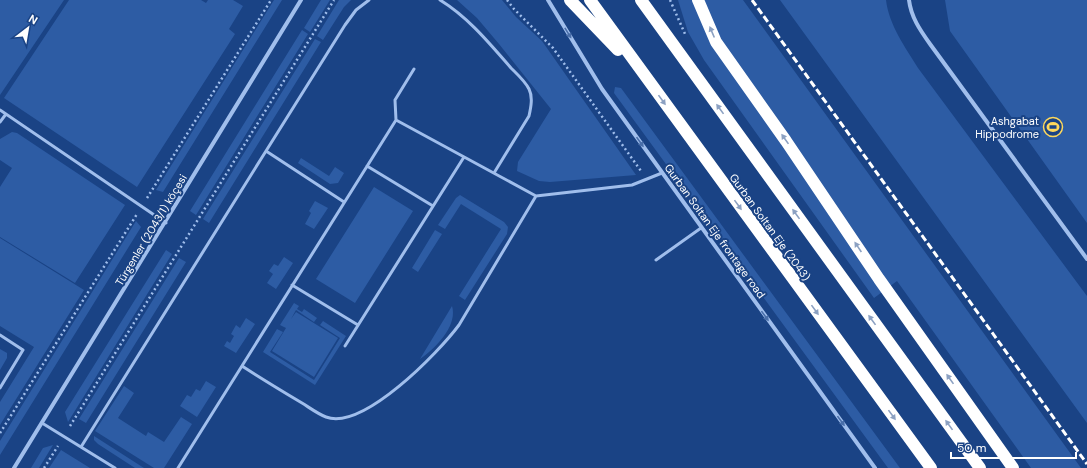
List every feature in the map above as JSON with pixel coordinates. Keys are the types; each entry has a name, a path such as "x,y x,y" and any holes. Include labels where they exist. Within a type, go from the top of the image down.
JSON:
{"highway":[{"path":"570,0 649,83"},
{"name":"Gurban Soltan Eje (2043)","path":"590,0 931,468"},
{"path":"641,0 980,468"},
{"path":"698,0 716,42 786,141 879,279 1013,468"}],"street":[{"name":"Türgenler (2043/1) köçesi","path":"14,468 166,223 301,0"},
{"name":"Gurban Soltan Eje frontage road","path":"548,0 602,89 875,468"},
{"path":"909,0 910,11 917,25 930,44 1087,259"}],"lane":[{"path":"81,447 345,25 356,10 370,0"},
{"path":"440,0 470,24 491,45 524,82 531,95 529,116 494,173"},
{"path":"178,468 396,120 395,100 414,69"},
{"path":"0,110 166,223"},
{"path":"0,122 6,114"},
{"path":"396,120 536,196 632,185 662,174"},
{"path":"266,151 344,202"},
{"path":"345,346 464,157"},
{"path":"367,166 433,206"},
{"path":"242,366 326,417 346,418 372,407 424,365 446,342 459,324 536,196"},
{"path":"656,260 701,228"},
{"path":"292,285 358,325"},
{"path":"0,335 23,350 0,388"},
{"path":"42,423 115,468"}],"path":[{"path":"0,433 270,0"},
{"path":"70,426 334,0"},
{"path":"507,0 553,48 648,180"},
{"path":"44,468 58,446"}],"shaded area":[{"path":"0,0 64,0 0,95"},
{"path":"69,0 201,0 206,3 208,0 233,0 243,6 229,29 235,34 137,187 4,98"},
{"path":"274,0 282,0 163,192 156,190"},
{"path":"321,0 330,0 310,32 304,28"},
{"path":"339,0 351,0 344,7 323,40 317,36"},
{"path":"457,0 502,0 516,17 542,41 636,175 550,182 539,181 517,171 518,162 551,109 477,18"},
{"path":"678,0 743,0 1081,468 1031,468 897,281 874,298 704,60 688,32"},
{"path":"780,0 886,0 890,18 894,27 918,68 1087,296 1087,423"},
{"name":"Ashgabat Hippodrome","path":"945,0 1087,0 1087,223 950,31"},
{"path":"302,30 308,34 196,215 190,211"},
{"path":"315,39 321,42 209,223 203,219"},
{"path":"615,87 621,88 900,468 888,468 614,93"},
{"path":"12,132 17,133 125,205 75,283 0,237 0,187 12,168 0,160 0,139"},
{"path":"301,158 329,176 335,167 344,173 338,183 330,184 298,163"},
{"path":"374,187 413,211 355,303 316,279"},
{"path":"460,195 504,222 508,227 507,234 465,300 459,296 501,229 461,204 445,229 438,225 456,198"},
{"path":"315,201 328,208 314,229 305,224 311,213 309,211"},
{"path":"136,221 141,227 0,455 0,441"},
{"path":"435,230 442,234 418,272 412,268"},
{"path":"0,238 84,290 0,425 0,402 34,347 0,326"},
{"path":"166,250 172,254 68,422 65,412"},
{"path":"284,257 293,263 276,289 267,283 273,274 269,271 274,264 278,266"},
{"path":"179,258 186,262 86,423 79,419"},
{"path":"294,303 299,306 297,309 302,312 304,309 317,318 314,322 296,310 291,319 296,312 338,338 314,377 272,351 286,328 280,325"},
{"path":"452,306 452,321 444,336 426,355 420,359"},
{"path":"246,318 255,324 236,353 224,346 227,341 230,343 234,336 231,334 236,325 240,328"},
{"path":"323,321 346,336 315,385 263,352 277,329 283,332 270,352 314,380 340,338 320,325"},
{"path":"0,349 7,353 7,358 0,370"},
{"path":"206,381 216,387 197,417 180,406 187,395 191,397 196,389 200,391"},
{"path":"124,386 134,393 118,418 146,436 148,432 164,442 181,417 192,424 164,468 154,468 95,431"},
{"path":"94,436 144,468 135,468 98,444 94,440"},
{"path":"53,445 39,468 31,468 43,448"},
{"path":"61,450 90,468 49,468"}],"railway":[{"path":"752,0 1087,464"}],"place":[{"name":"Ashgabat Hippodrome","path":"1053,127"}]}
